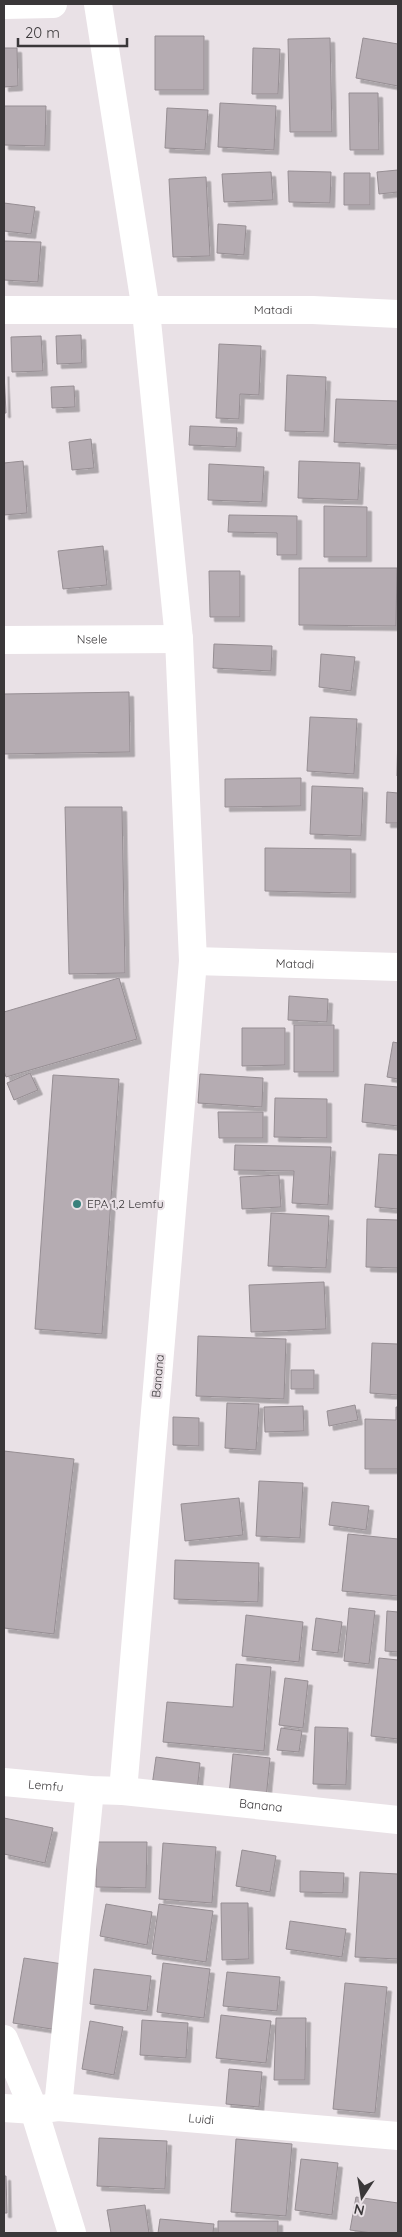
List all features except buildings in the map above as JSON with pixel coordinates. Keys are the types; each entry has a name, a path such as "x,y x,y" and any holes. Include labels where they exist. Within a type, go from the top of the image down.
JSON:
{"street":[{"path":"4,5 53,4"},
{"name":"Banana","path":"98,4 146,311 179,639 193,961 124,1791"},
{"path":"4,310 146,311"},
{"name":"Matadi","path":"146,311 313,310 398,314"},
{"name":"Nsele","path":"4,640 179,639"},
{"name":"Matadi","path":"193,961 398,967"},
{"name":"Lemfu","path":"4,1782 90,1790"},
{"path":"46,2108 90,1790"},
{"name":"Banana","path":"90,1790 124,1791 398,1820"},
{"path":"4,2039 46,2108 72,2233"},
{"name":"Luidi","path":"4,2108 46,2108 398,2136"}],"place":[{"name":"EPA 1,2 Lemfu","path":"77,1204"}]}
